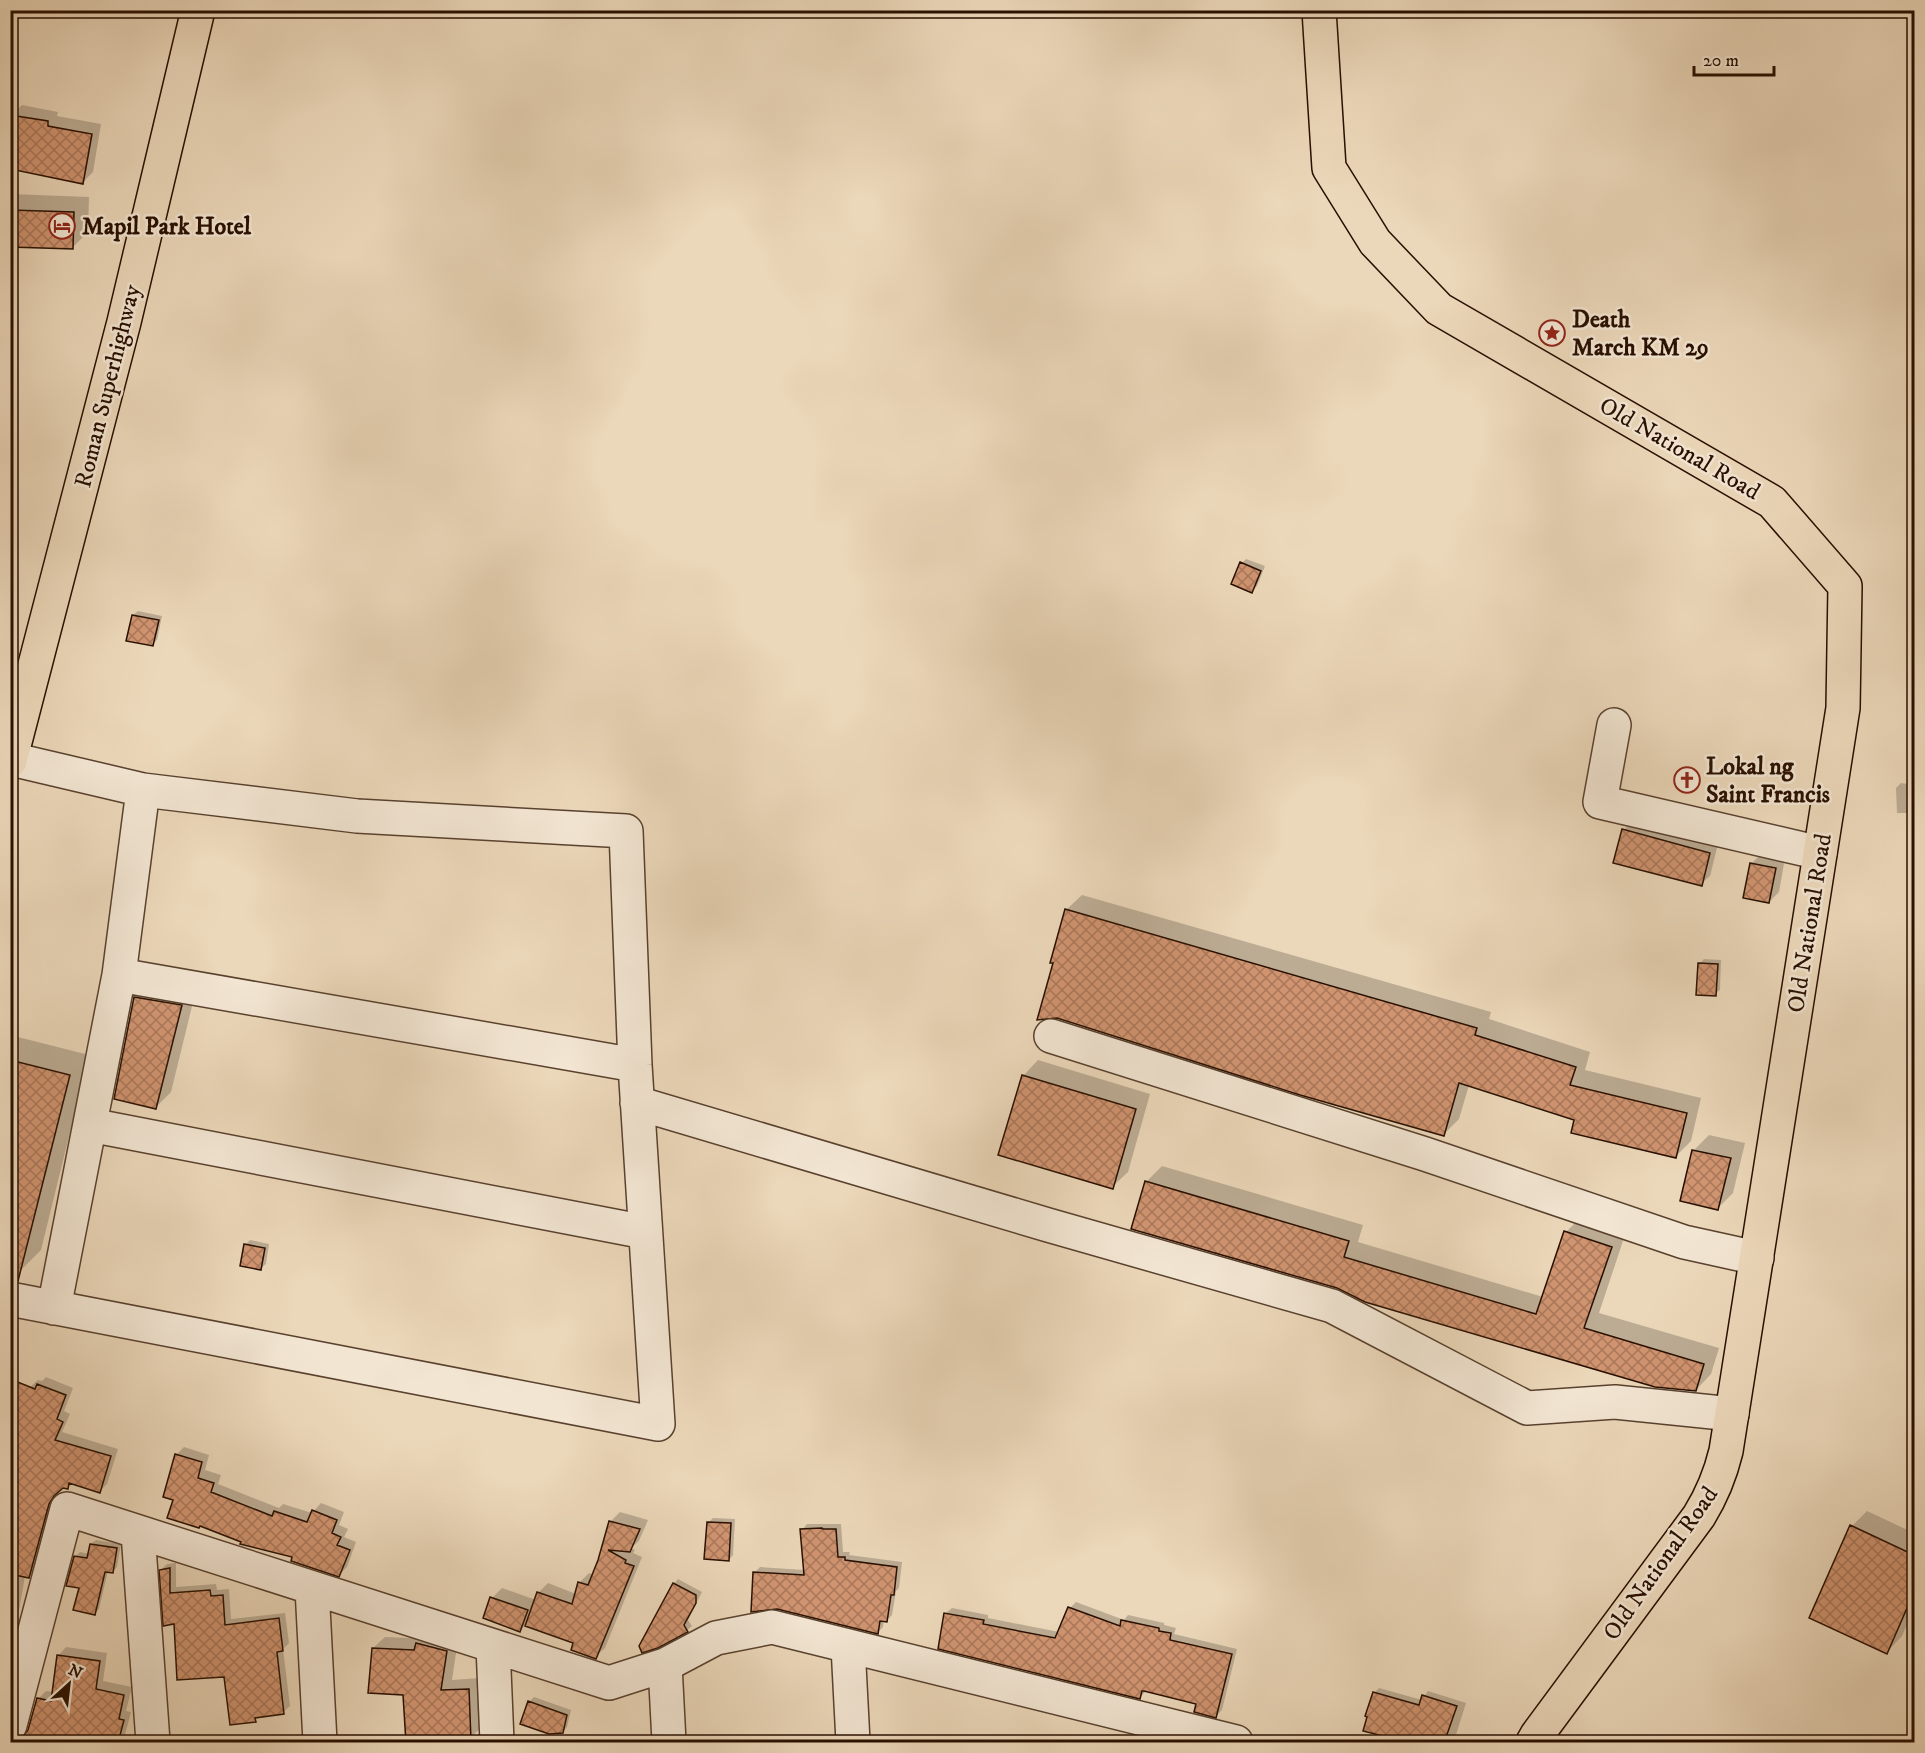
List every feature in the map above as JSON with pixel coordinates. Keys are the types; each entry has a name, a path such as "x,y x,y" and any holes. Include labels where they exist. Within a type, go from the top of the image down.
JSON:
{"main road":[{"name":"Roman Superhighway","path":"11,760 121,334 198,10"},
{"name":"Old National Road","path":"1319,10 1329,168 1375,242 1439,309 1772,502 1845,586 1843,708 1721,1474 1699,1516 1533,1743"}],"street":[{"path":"1614,725 1600,802 1820,853"},
{"path":"10,1299 658,1424 637,1103 626,831 357,816 143,790 11,760"},
{"path":"54,1308 119,975 143,790"},
{"path":"119,975 635,1065"},
{"path":"1051,1036 1425,1154 1684,1242 1757,1258"},
{"path":"637,1103 1048,1225 1332,1306 1527,1408 1615,1401 1732,1414"},
{"path":"90,1125 645,1232"},
{"path":"10,1725 67,1509 609,1683 665,1665 716,1638 772,1628 1236,1743"},
{"path":"138,1533 153,1743"},
{"path":"312,1588 320,1743"},
{"path":"493,1646 497,1743"},
{"path":"848,1646 853,1743"},
{"path":"665,1665 669,1743"}],"building":[{"path":"10,115 48,121 48,126 92,134 83,184 10,169"},
{"path":"10,210 74,212 73,249 10,247"},
{"path":"1240,562 1261,571 1252,593 1231,584"},
{"path":"132,615 159,620 153,646 126,641"},
{"path":"1622,829 1710,853 1702,886 1613,863"},
{"path":"1750,863 1776,868 1769,903 1743,898"},
{"path":"1065,909 1477,1028 1475,1035 1576,1067 1570,1085 1687,1113 1676,1158 1571,1133 1574,1120 1459,1083 1444,1136 1300,1095 1057,1018 1037,1020"},
{"path":"1698,963 1718,964 1716,996 1696,995"},
{"path":"134,997 182,1005 156,1109 114,1099"},
{"path":"10,1060 70,1075 18,1281 10,1281"},
{"path":"1022,1075 1136,1109 1113,1189 998,1155"},
{"path":"1692,1150 1731,1158 1718,1210 1680,1201"},
{"path":"1145,1181 1349,1241 1344,1257 1536,1314 1564,1231 1612,1247 1584,1328 1704,1364 1696,1391 1655,1387 1365,1302 1337,1288 1131,1229"},
{"path":"244,1244 265,1248 261,1270 240,1266"},
{"path":"10,1379 35,1389 37,1384 66,1395 57,1419 63,1422 55,1440 111,1456 100,1493 69,1483 68,1489 63,1488 54,1496 49,1504 29,1578 10,1574"},
{"path":"175,1454 202,1462 198,1478 214,1483 211,1492 272,1516 274,1511 307,1522 312,1510 337,1520 332,1533 341,1537 337,1545 350,1550 339,1577 291,1561 292,1557 240,1544 241,1542 200,1526 199,1528 167,1518 173,1500 163,1497"},
{"path":"609,1521 640,1529 630,1552 608,1550 626,1560 625,1563 634,1566 596,1659 571,1650 573,1643 525,1626 537,1592 572,1604 578,1582 588,1585"},
{"path":"707,1522 731,1523 729,1561 704,1559"},
{"path":"1850,1525 1914,1555 1914,1592 1887,1654 1809,1618"},
{"path":"800,1529 836,1529 838,1557 897,1567 894,1595 891,1595 887,1622 880,1621 878,1634 777,1609 751,1612 753,1572 804,1575"},
{"path":"90,1544 117,1548 113,1573 105,1572 95,1615 73,1610 79,1588 66,1586 74,1556 87,1558"},
{"path":"170,1568 170,1593 210,1590 211,1596 223,1595 225,1625 279,1618 283,1651 277,1652 284,1714 255,1718 256,1722 230,1725 224,1677 177,1680 174,1624 163,1626 159,1570"},
{"path":"673,1583 696,1595 696,1603 684,1625 688,1632 658,1648 642,1653 639,1646"},
{"path":"490,1597 528,1610 520,1632 483,1618"},
{"path":"1068,1607 1120,1626 1121,1620 1159,1628 1159,1631 1171,1633 1170,1640 1232,1654 1216,1718 1194,1712 1196,1704 1144,1691 1140,1699 938,1649 944,1613 984,1620 983,1624 1055,1638"},
{"path":"416,1643 447,1651 441,1690 469,1689 471,1740 406,1743 403,1695 368,1693 372,1648 414,1650"},
{"path":"57,1655 100,1661 96,1689 124,1695 119,1719 124,1720 118,1743 18,1743 28,1730 37,1698 51,1701"},
{"path":"1373,1692 1419,1705 1422,1695 1457,1706 1444,1743 1411,1743 1363,1731"},
{"path":"528,1701 567,1715 563,1733 549,1734 520,1724"}],"place":[{"name":"Mapil Park Hotel","path":"62,226"},
{"name":"Death March KM 29","path":"1552,333"},
{"name":"Lokal ng Saint Francis","path":"1687,780"}]}
